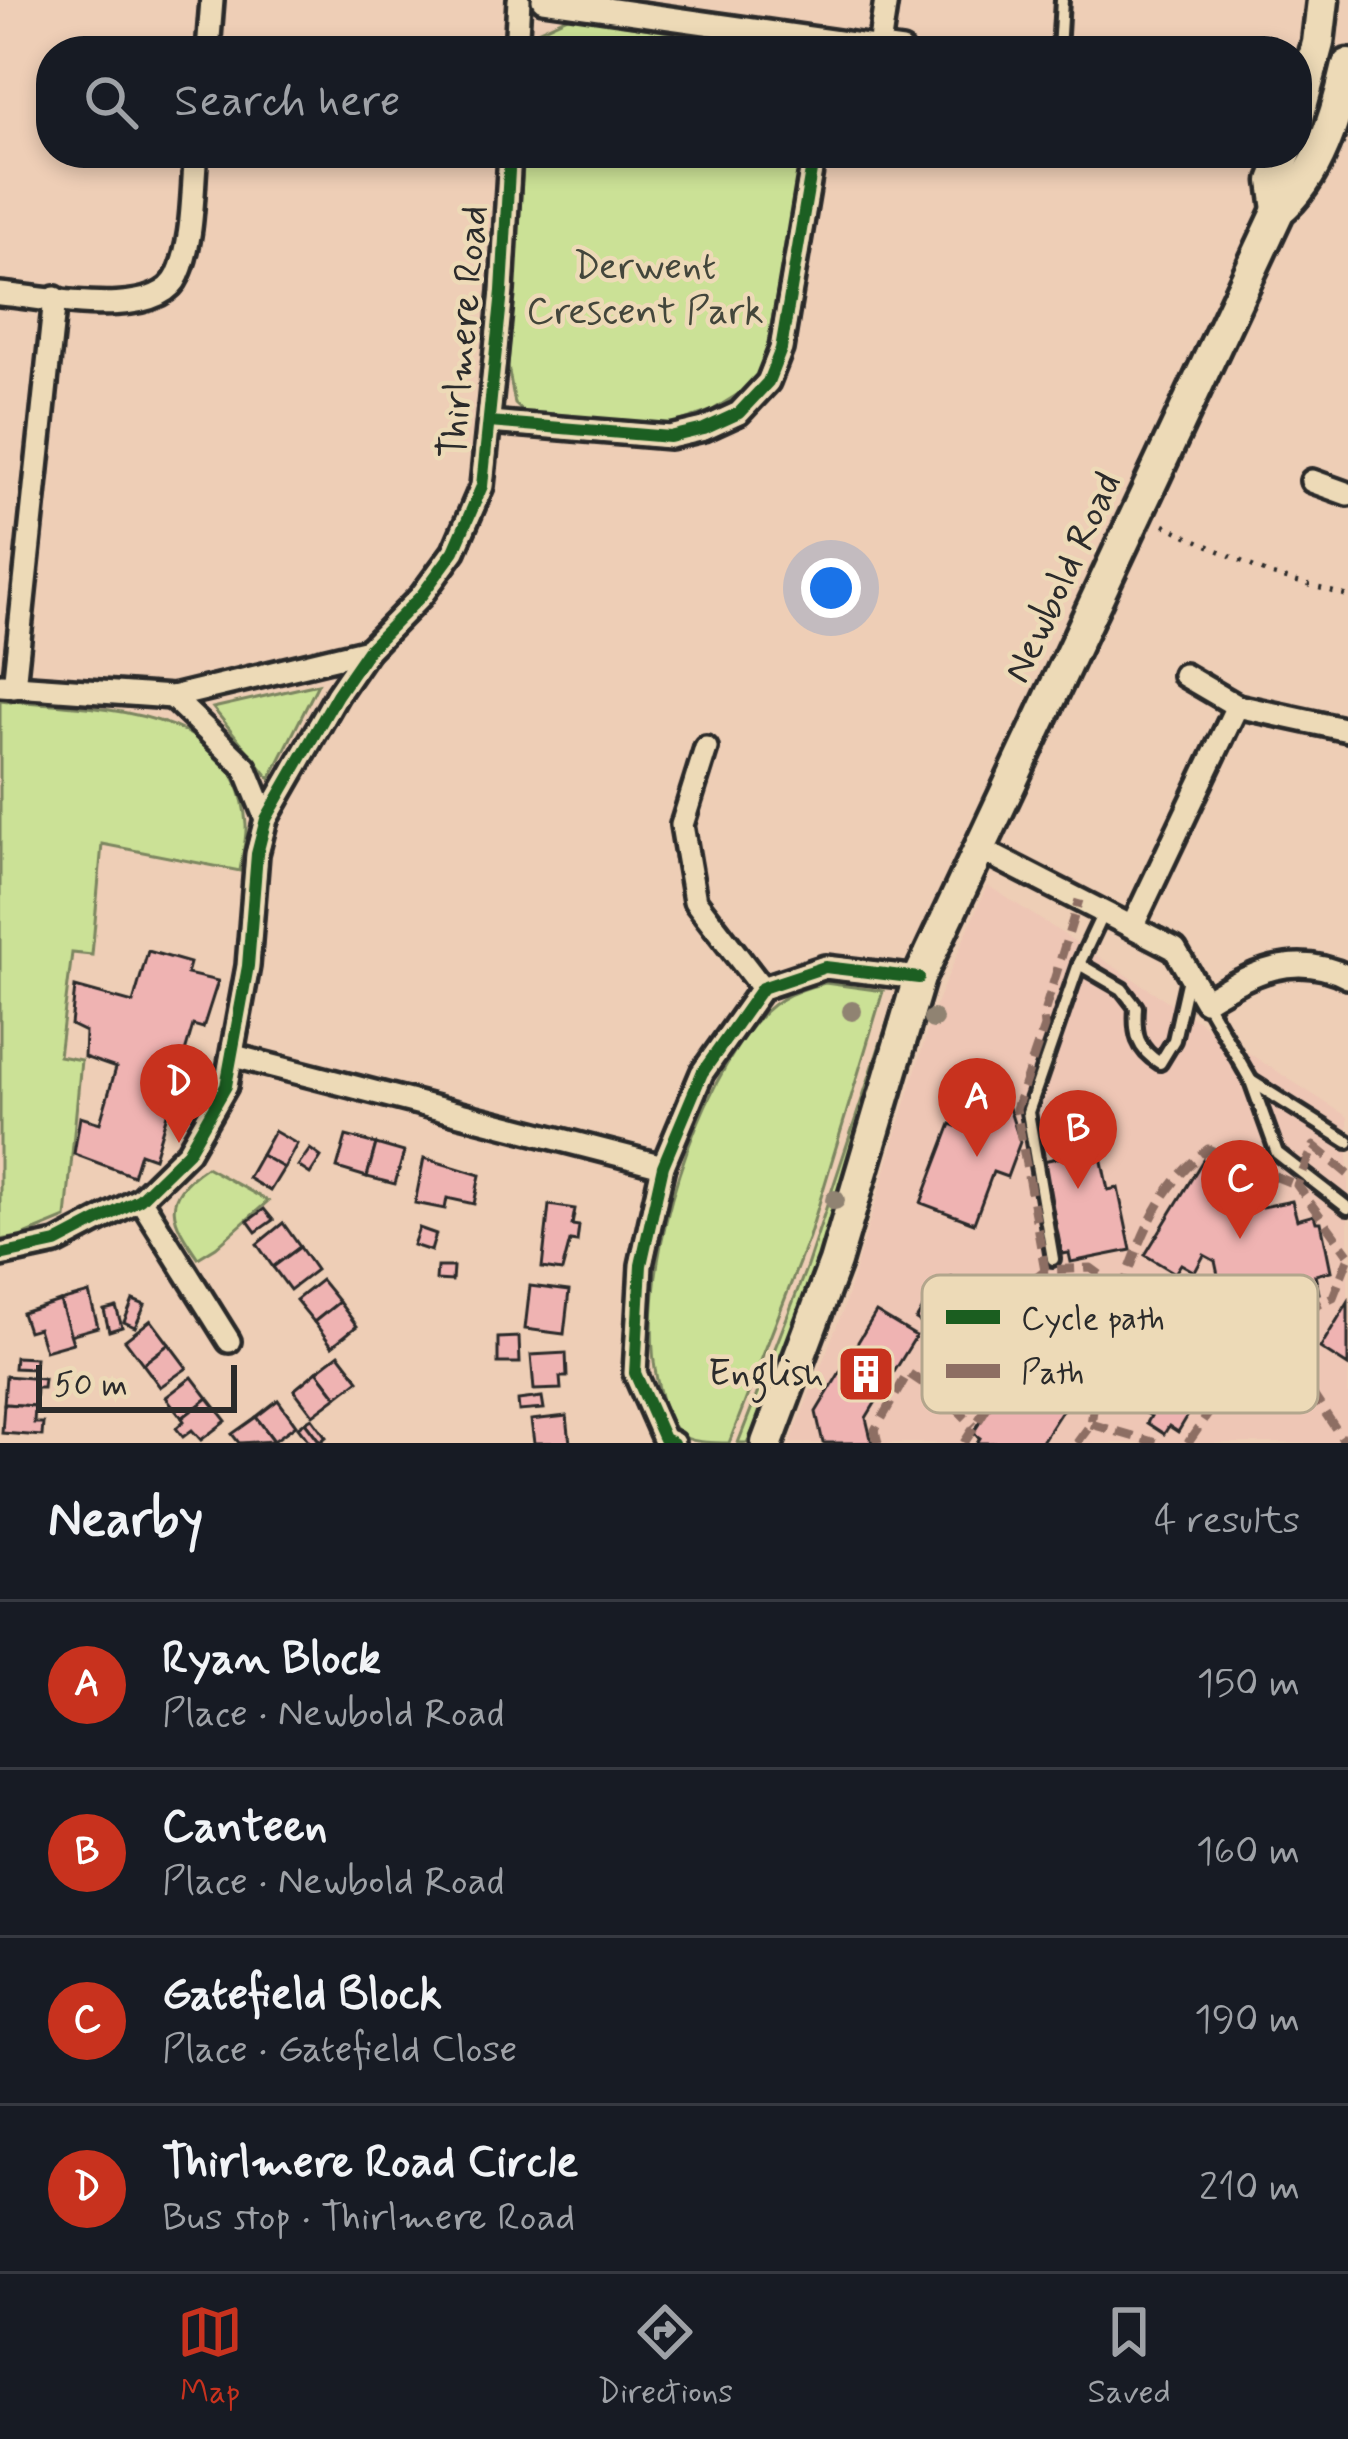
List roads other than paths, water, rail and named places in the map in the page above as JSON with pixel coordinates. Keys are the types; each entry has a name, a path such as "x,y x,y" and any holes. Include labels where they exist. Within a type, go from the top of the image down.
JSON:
{"main road":[{"path":"1312,89 1333,45 1331,6"},
{"name":"Newbold Road","path":"1312,133 1339,103 1348,65"},
{"name":"Newbold Road","path":"767,1443 835,1262 919,978 1279,210 1298,195 1291,168"}],"street":[{"path":"209,36 212,0"},
{"path":"517,36 519,0"},
{"path":"543,0 768,36"},
{"path":"886,0 890,36"},
{"path":"0,294 137,305 159,296 177,279 185,250 194,168"},
{"name":"Thirlmere Road","path":"0,1255 56,1244 140,1198 188,1152 226,1086 248,966 256,854 266,819 368,650 422,596 454,550 482,486 509,168"},
{"path":"489,422 670,437 704,429 739,413 768,382 781,349 811,168"},
{"path":"56,298 7,686 172,697 368,650"},
{"path":"1312,482 1348,494"},
{"path":"1184,675 1237,706 1348,730"},
{"path":"172,697 245,767 266,819"},
{"path":"1133,925 1237,706"},
{"path":"706,748 682,825 695,901 762,988"},
{"path":"980,849 1175,949 1205,1001 1253,972 1296,965 1348,977"},
{"path":"673,1443 664,1439 634,1372 640,1265 663,1166 702,1073 762,988 825,967 919,978"},
{"path":"234,1056 663,1166"},
{"path":"140,1198 229,1341"}],"lane":[{"path":"1060,36 1062,0"},
{"path":"1053,1259 1028,1112 1079,964 1103,911"},
{"path":"1079,964 1122,989 1136,1007 1135,1030 1142,1052 1160,1063 1174,1040 1190,974"},
{"path":"1205,1001 1251,1081 1277,1153 1348,1208"},
{"path":"1251,1081 1348,1142"}],"place":[{"name":"Thirlmere Road Circle","path":"179,1143"},
{"name":"Ryan Block","path":"977,1157"},
{"name":"Canteen","path":"1078,1189"},
{"name":"Gatefield Block","path":"1240,1239"},
{"name":"English","path":"866,1374"}],"park label":[{"name":"Derwent Crescent Park","path":"645,290"}]}
